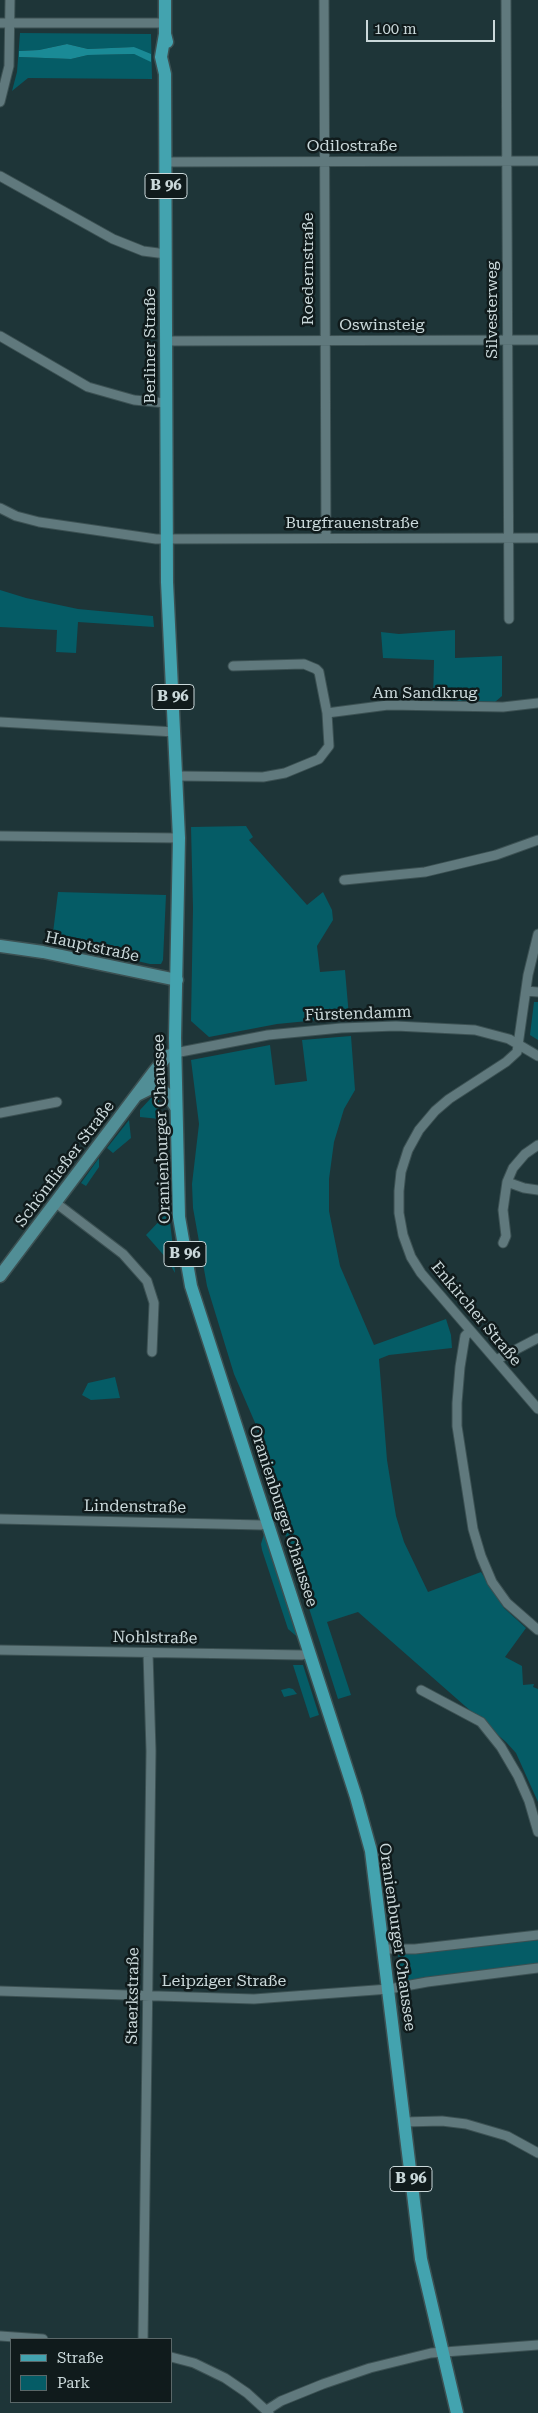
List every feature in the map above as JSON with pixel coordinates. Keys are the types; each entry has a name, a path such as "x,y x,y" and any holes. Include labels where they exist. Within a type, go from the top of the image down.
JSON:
{"main road":[{"name":"Berliner Straße","path":"165,0 165,29 169,52 165,74 168,618"},
{"name":"Oranienburger Chaussee","path":"168,618 179,838 175,1053 179,1218 191,1286 310,1654 371,1851 422,2263 457,2413"},
{"name":"Hauptstraße","path":"0,946 43,952 177,980"},
{"name":"Schönfließer Straße","path":"0,1276 166,1057 175,1053"},
{"name":"Schönfließer Straße","path":"137,1095 151,1088 159,1088 167,1094 175,1106"}],"street":[{"path":"1,96 9,66 10,0"},
{"name":"Roedernstraße","path":"324,0 323,161 326,538"},
{"name":"Silvesterweg","path":"506,0 508,619"},
{"path":"0,23 165,29"},
{"name":"Odilostraße","path":"165,162 538,161"},
{"path":"0,176 113,240 143,251 166,254"},
{"path":"0,336 88,387 134,400 166,402"},
{"name":"Oswinsteig","path":"166,341 538,340"},
{"name":"Burgfrauenstraße","path":"0,508 16,516 39,522 167,539 538,538"},
{"path":"176,776 263,777 285,773 319,759 326,752 330,742 327,713 319,672 312,666 233,666"},
{"name":"Am Sandkrug","path":"327,713 388,705 503,708 538,703"},
{"path":"0,722 174,732"},
{"path":"0,836 179,838"},
{"path":"344,880 425,872 496,855 538,840"},
{"path":"519,1045 526,991 538,934"},
{"path":"526,991 538,992"},
{"name":"Fürstendamm","path":"175,1053 268,1035 375,1026 475,1030 508,1039 538,1056"},
{"name":"Enkircher Straße","path":"519,1045 515,1056 461,1090 435,1111 419,1130 408,1150 401,1172 399,1213 403,1235 411,1257 421,1273 538,1409"},
{"path":"0,1113 57,1102"},
{"path":"503,1243 506,1236 503,1210 507,1182 513,1168 525,1154 538,1145"},
{"path":"507,1182 524,1188 538,1190"},
{"path":"56,1203 123,1254 147,1281 154,1303 152,1352"},
{"path":"470,1332 465,1336 457,1403 457,1426 470,1515 481,1556 492,1582 507,1603 538,1630"},
{"path":"496,1360 538,1338"},
{"name":"Lindenstraße","path":"0,1519 268,1524"},
{"name":"Nohlstraße","path":"0,1650 310,1654"},
{"name":"Staerkstraße","path":"143,2338 151,1751 148,1653"},
{"path":"421,1690 482,1722 501,1747 518,1776 529,1801 538,1832"},
{"path":"384,1949 415,1948 538,1935"},
{"name":"Leipziger Straße","path":"0,1991 256,1999 388,1989 427,1982 538,1968"},
{"path":"404,2122 442,2121 466,2124 512,2138 538,2153"},
{"path":"0,2336 29,2338"},
{"path":"172,2357 199,2365 225,2378 247,2392 268,2412 298,2394 370,2368 442,2352 538,2345"}],"green space":[{"path":"20,33 151,34 152,79 28,78 12,91 17,72","holes":["67,44 88,49 134,47 151,61 134,54 88,55 71,59 19,57 19,51 39,50"]},
{"path":"0,590 26,598 78,609 153,616 154,627 78,622 76,653 56,652 57,630 0,627"},
{"path":"455,630 455,658 502,656 502,696 495,702 433,701 434,660 383,658 381,632 399,634"},
{"path":"246,826 253,837 249,840 307,905 323,892 332,910 333,920 317,946 320,972 345,970 349,1017 277,1024 209,1037 191,1021 193,908 191,827"},
{"path":"58,892 166,895 163,960 161,964 150,964 52,941"},
{"path":"534,1002 538,1002 538,1040 530,1035"},
{"path":"351,1036 355,1090 344,1109 334,1142 329,1179 329,1211 340,1266 374,1345 446,1319 451,1335 452,1348 389,1355 379,1359 387,1460 396,1516 404,1542 428,1592 481,1572 504,1608 526,1628 505,1657 522,1666 523,1685 534,1684 533,1687 538,1689 538,1802 516,1753 506,1742 358,1612 327,1622 351,1695 338,1699 276,1505 256,1425 234,1374 207,1286 193,1208 192,1184 199,1124 191,1060 270,1045 275,1085 307,1081 302,1040"},
{"path":"151,1098 159,1100 160,1119 140,1117 140,1110"},
{"path":"129,1120 131,1138 113,1153 107,1148"},
{"path":"99,1158 99,1167 86,1186 81,1183"},
{"path":"168,1205 175,1273 167,1259 146,1235 167,1213 164,1208"},
{"path":"115,1377 120,1398 91,1400 82,1395 88,1383"},
{"path":"264,1534 269,1538 301,1640 288,1629 262,1550 261,1544"},
{"path":"293,1665 303,1665 319,1715 310,1718"},
{"path":"293,1689 297,1694 284,1697 281,1690"},
{"path":"538,1940 538,1966 401,1982 398,1955"}],"shaded area":[{"path":"67,44 88,49 134,47 151,54 151,62 134,54 88,55 71,59 19,57 19,51 39,50"}]}
